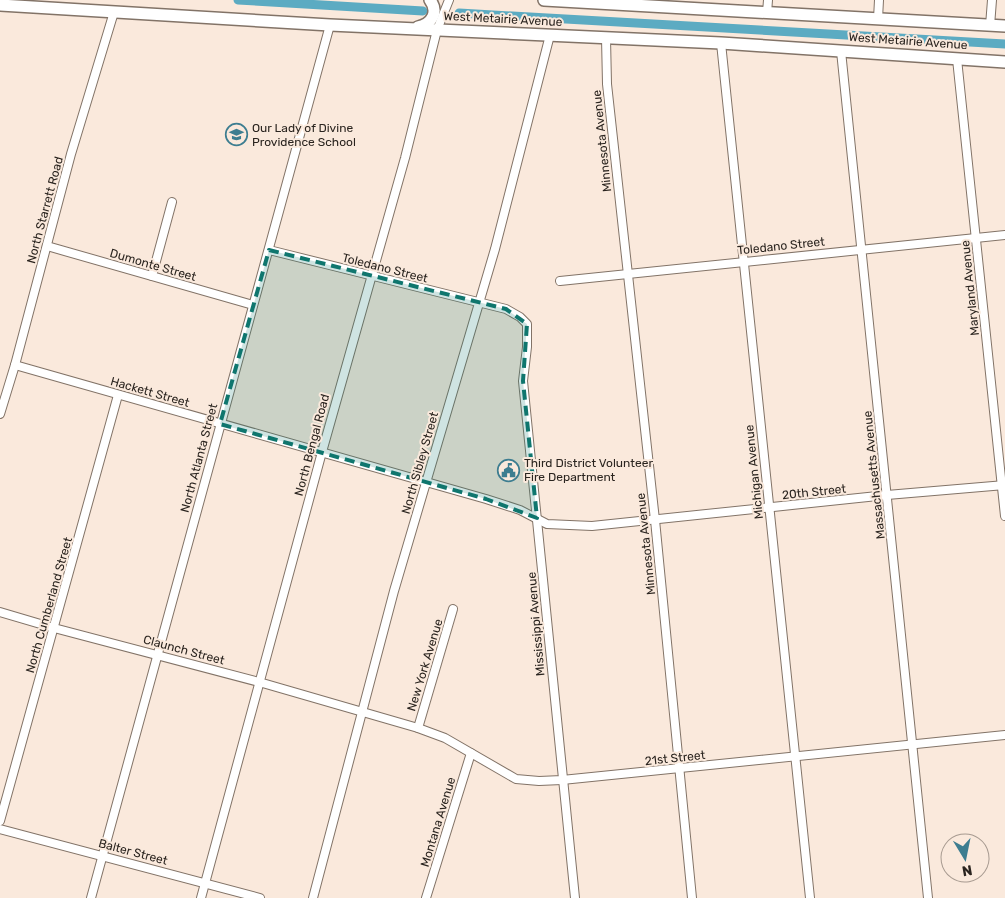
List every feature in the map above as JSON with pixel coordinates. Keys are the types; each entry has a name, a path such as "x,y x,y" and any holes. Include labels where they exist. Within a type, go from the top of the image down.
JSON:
{"main road":[{"path":"409,29 421,27 430,22 434,16 434,5 430,0"},
{"name":"West Metairie Avenue","path":"544,0 621,2 767,13 1005,26"},
{"name":"West Metairie Avenue","path":"0,4 330,25 721,43 1005,62"}],"street":[{"name":"North Bengal Road","path":"201,898 322,452 405,158 437,30 449,0"},
{"path":"767,13 768,0"},
{"path":"878,19 879,0"},
{"path":"990,26 992,0"},
{"name":"North Starrett Road","path":"0,412 15,366 72,154 114,12"},
{"name":"North Atlanta Street","path":"91,898 330,25"},
{"name":"North Sibley Street","path":"312,898 426,482 495,249 550,35"},
{"name":"Minnesota Avenue","path":"606,38 607,84 655,520 692,898"},
{"name":"Michigan Avenue","path":"721,43 810,898"},
{"name":"Massachusetts Avenue","path":"841,51 928,898"},
{"name":"Maryland Avenue","path":"957,58 1005,516"},
{"path":"152,276 172,202"},
{"name":"Toledano Street","path":"560,282 744,261 1005,235"},
{"name":"Dumonte Street","path":"47,246 253,305"},
{"name":"Toledano Street","path":"269,250 506,309 520,317 526,324 527,347"},
{"name":"Mississippi Avenue","path":"527,347 523,381 574,898"},
{"name":"Hackett Street","path":"15,366 426,482 520,510 537,518"},
{"name":"North Cumberland Street","path":"0,821 118,395"},
{"name":"20th Street","path":"537,518 547,524 592,526 1003,485"},
{"name":"New York Avenue","path":"418,728 453,609"},
{"name":"Claunch Street","path":"0,612 362,711"},
{"name":"21st Street","path":"362,711 445,738 516,779 539,781 678,769 1005,735"},
{"name":"Montana Avenue","path":"426,898 471,753"},
{"name":"Balter Street","path":"0,828 260,898"}],"highlighted area":[{"path":"269,250 506,309 527,324 523,381 537,518 486,499 220,424"}],"waterway":[{"path":"238,0 423,11"},
{"path":"459,13 1005,44"}],"place":[{"name":"Our Lady of Divine Providence School","path":"236,135"},
{"name":"Third District Volunteer Fire Department","path":"508,470"}]}
